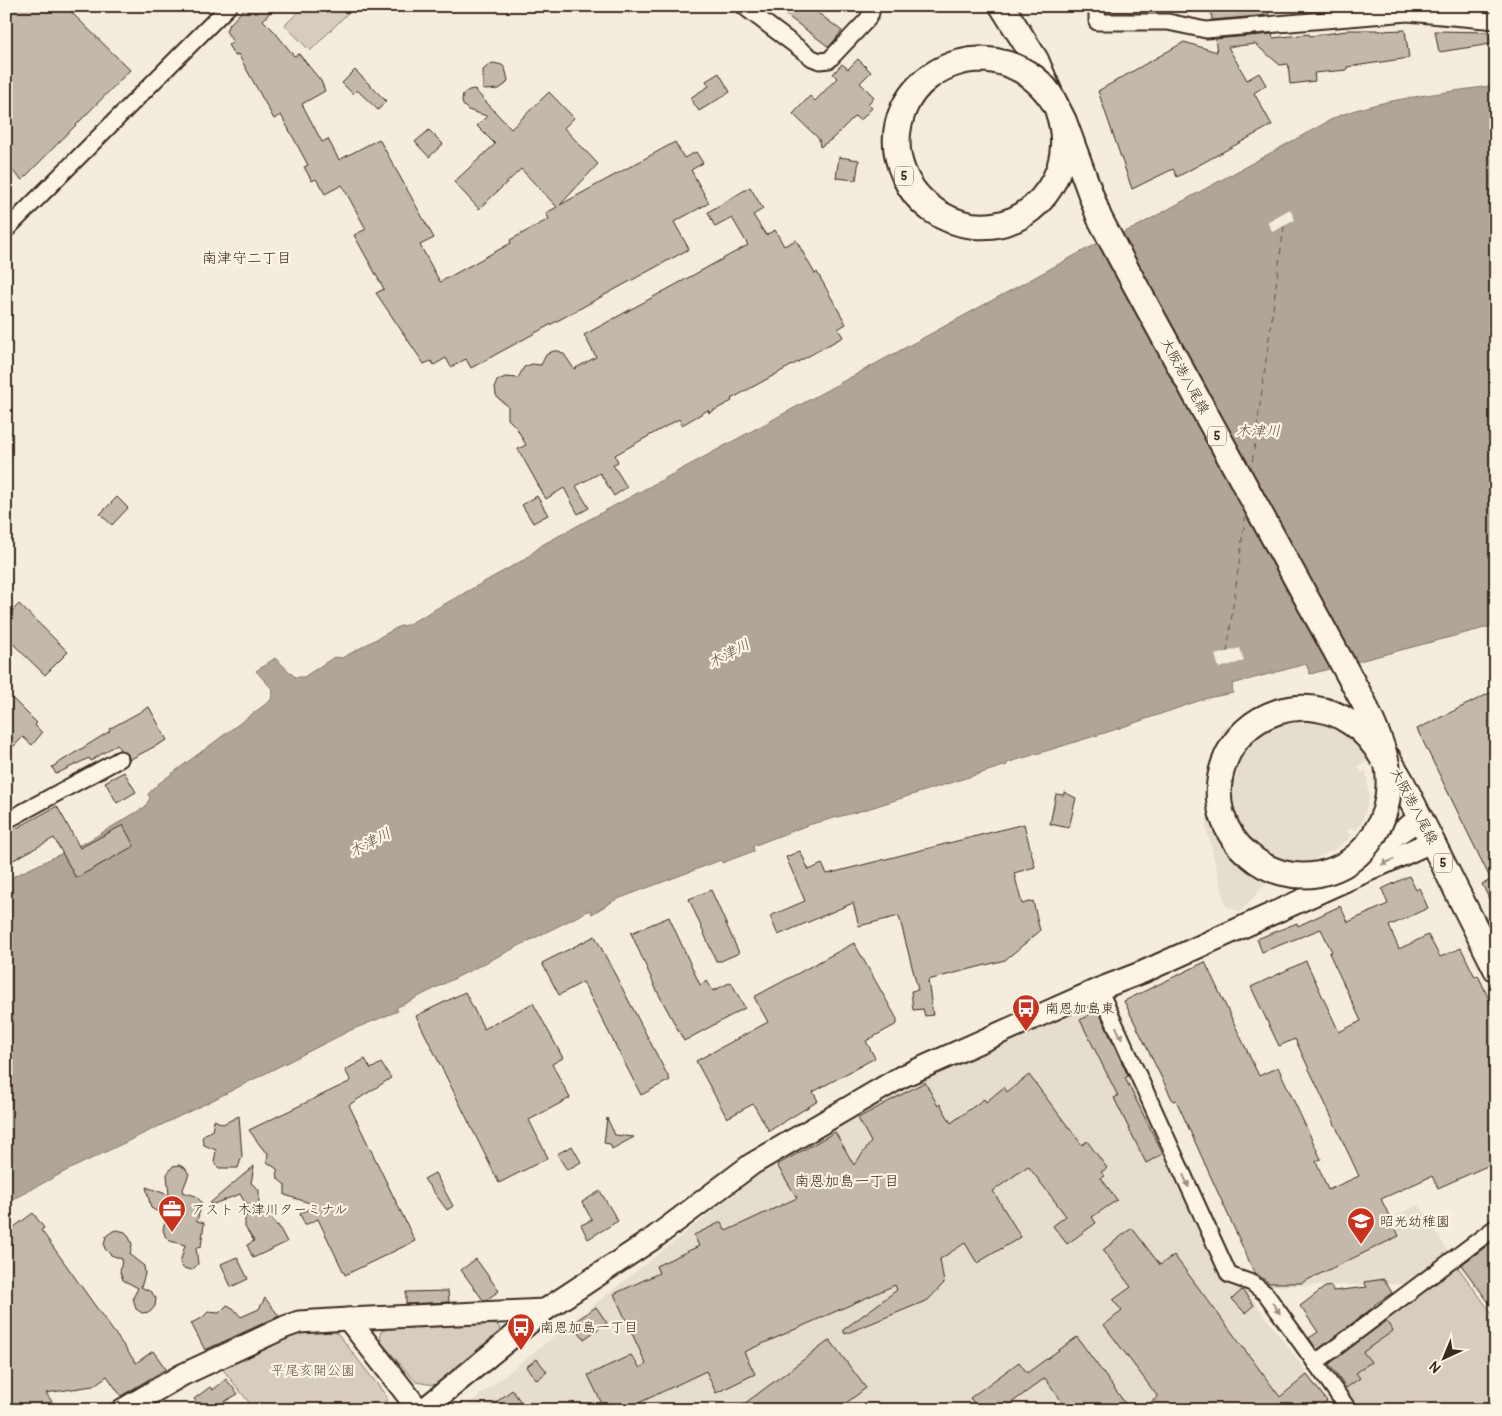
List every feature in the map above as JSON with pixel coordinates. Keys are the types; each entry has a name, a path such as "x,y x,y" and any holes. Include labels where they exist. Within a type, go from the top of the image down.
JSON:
{"main road":[{"name":"大阪港八尾線","path":"1002,6 1036,60 1057,108 1061,121 1064,142 1062,158 1055,180 1040,200 1021,215 995,224 979,225 954,221 941,215 923,202 910,187 903,172 898,148 900,124 904,109 911,97 930,76 948,66 970,60 987,60 1003,62 1020,69 1040,84 1054,102 1058,108 1062,121 1064,142 1062,158 1058,174 1046,194 1032,209 1015,219 995,225 982,227 955,222 937,214 921,202 913,193 903,176 899,162 897,140 899,121 904,107 911,96 930,75 941,68 966,60 993,59 1007,62 1020,68 1034,78 1046,90 1058,108 1064,121 1086,185 1112,242 1364,704 1378,736 1382,752 1384,759 1388,770 1386,806 1383,818 1374,836 1366,847 1352,860 1329,871 1312,875 1298,875 1275,871 1247,854 1235,841 1228,829 1219,802 1219,782 1223,766 1235,741 1253,723 1267,715 1284,710 1301,708 1320,710 1337,714 1351,722 1367,736 1372,742 1379,751 1387,774 1386,798 1382,817 1369,841 1356,856 1335,868 1318,873 1298,874 1275,870 1254,858 1242,847 1229,828 1222,810 1220,792 1224,766 1231,749 1247,730 1261,720 1276,713 1302,709 1320,711 1350,723 1368,737 1374,744 1381,751 1388,758 1421,818 1496,969"}],"street":[{"path":"6,230 229,6"},
{"path":"743,6 812,58 825,61 829,60 867,20 870,6"},
{"path":"1097,6 1097,22 1168,22 1206,30 1408,13 1496,21"},
{"path":"6,821 120,759"},
{"path":"1279,911 1421,818"},
{"path":"423,1410 545,1310 650,1240 752,1164 902,1077 1099,989 1143,972 1433,842"},
{"path":"1099,989 1229,1276 1252,1283 1266,1294 1349,1410"},
{"path":"1316,1363 1496,1228"},
{"path":"122,1410 182,1375 299,1322 348,1318 545,1310"},
{"path":"348,1318 418,1410"}],"shaded area":[{"path":"1293,696 1332,700 1350,708 1358,713 1393,751 1358,766 1361,773 1366,771 1369,796 1361,824 1356,831 1352,827 1347,832 1352,836 1335,849 1273,880 1263,887 1240,912 1226,906 1206,827 1222,730 1228,724 1232,727 1263,704"},
{"path":"1094,1007 1099,1008 1230,1288 1244,1288 1335,1410 461,1410 762,1172 926,1075"},
{"path":"1419,1205 1449,1253 1403,1284 1268,1286 1255,1276"}],"green space":[{"path":"304,6 355,6 310,51 285,25"},
{"path":"1457,1266 1496,1319 1496,1410 1358,1410 1325,1364"},
{"name":"平尾亥開公園","path":"492,1324 499,1326 500,1333 496,1340 434,1385 416,1382 382,1343 380,1337 381,1331 389,1329"},
{"name":"平尾亥開公園","path":"324,1327 338,1334 387,1397 384,1410 255,1410 221,1367 294,1332"}],"water":[{"name":"木津川","path":"1496,85 1496,625 1310,674 1306,664 1232,684 1233,693 1207,698 1111,731 1007,763 1007,765 864,810 808,825 753,846 754,851 722,863 721,860 615,900 592,914 590,910 396,1008 398,1011 351,1030 205,1104 66,1171 17,1197 6,1205 6,880 88,841 145,807 150,798 148,794 158,784 271,700 273,690 256,671 275,658 295,677 304,677 334,657 342,658 400,626 407,625 525,559 542,545 1094,245 1134,228 1336,117 1373,105"}],"pier":[{"path":"1290,209 1295,220 1273,232 1267,222"},
{"path":"1240,648 1244,661 1219,668 1215,655"}],"building":[{"path":"6,6 65,6 130,70 22,180 6,165"},
{"path":"247,6 276,6 263,20 294,56 299,54 321,81 325,91 302,104 322,142 328,139 339,160 379,139 434,238 420,245 440,282 511,243 510,240 549,219 546,213 557,207 521,169 479,209 454,182 495,144 477,126 487,116 468,110 463,105 463,94 474,89 511,129 549,92 574,118 564,128 598,164 560,205 675,142 684,158 696,152 703,163 691,170 709,203 674,222 689,249 471,368 466,359 451,367 446,358 434,365 431,361 424,364 376,293 384,289 354,235 366,229 342,185 325,194 316,179 312,181 304,167 308,165 281,115 274,119 238,54 235,56 228,45 233,42 226,31 228,26"},
{"path":"774,6 809,6 842,31 829,47"},
{"path":"1210,6 1267,6 1269,15 1212,20"},
{"path":"1347,30 1405,30 1409,58 1347,67 1347,70 1314,73 1315,81 1290,84 1288,64 1280,65 1255,44 1228,47 1247,80 1259,73 1266,85 1254,93 1272,125 1177,177 1173,169 1132,189 1098,91 1184,42 1217,52 1215,39 1272,34 1273,38 1309,34 1310,36"},
{"path":"1435,31 1489,32 1491,44 1439,52"},
{"path":"858,59 871,72 860,83 874,97 868,104 872,108 860,121 855,116 832,139 820,147 819,139 793,114 810,96 815,101 837,78 833,74 842,64 848,69"},
{"path":"494,63 505,68 508,80 499,89 483,90 483,70"},
{"path":"355,70 386,101 378,110 357,90 353,94 342,83"},
{"path":"719,73 730,92 699,111 690,98 709,86 706,81"},
{"path":"429,130 443,144 429,157 415,142"},
{"path":"839,157 859,160 856,180 836,178"},
{"path":"750,187 763,209 753,215 766,235 775,230 784,246 796,240 815,274 817,272 846,324 838,329 843,337 709,413 708,410 682,425 679,419 615,455 618,462 613,465 627,487 614,496 600,473 576,486 589,508 578,514 564,488 546,499 518,449 526,445 516,427 508,419 508,406 496,395 495,386 497,381 505,377 518,378 524,367 532,364 541,365 546,355 553,351 559,351 564,354 574,369 596,357 584,335 748,245 732,218 715,227 708,212"},
{"path":"537,496 548,515 533,523 522,505"},
{"path":"117,497 128,508 112,525 100,514"},
{"path":"19,604 68,652 45,675 6,637 6,617"},
{"path":"1496,690 1496,913 1482,884 1491,880 1417,729"},
{"path":"6,692 37,723 35,725 42,733 32,745 23,737 6,754"},
{"path":"149,707 167,740 129,760 128,754 120,750 117,744 91,761 89,758 56,774 52,767 110,731 109,729"},
{"path":"124,772 136,792 117,803 105,782"},
{"path":"1064,792 1076,798 1069,828 1050,824 1056,794 1064,795"},
{"path":"57,806 80,848 123,825 134,846 76,878 54,838 6,864 6,834"},
{"path":"1024,824 1035,867 1014,873 1022,904 1033,901 1040,931 1005,960 928,980 933,1015 925,1016 923,1009 913,1010 911,991 918,990 899,916 859,926 853,903 778,935 770,916 805,901 786,857 800,851 809,870 822,864 827,874"},
{"path":"1409,876 1416,890 1419,888 1428,908 1389,926 1399,949 1428,935 1440,957 1461,948 1475,977 1478,975 1496,1015 1496,1162 1438,1188 1432,1176 1381,1199 1399,1236 1301,1283 1269,1283 1254,1272 1176,1100 1173,1101 1124,1001 1205,962 1259,1076 1278,1067 1321,1159 1316,1161 1328,1190 1359,1176 1295,1039 1279,1046 1251,987 1306,961 1339,1032 1361,1021 1329,953 1332,952 1321,929 1262,952 1257,939 1297,923 1298,926 1340,906 1348,922 1388,904 1382,889"},
{"path":"711,890 739,953 721,961 716,961 689,899"},
{"path":"669,917 700,985 707,981 713,991 731,982 745,1008 684,1041 657,991 631,933"},
{"path":"595,936 670,1080 641,1095 583,982 559,995 542,963"},
{"path":"854,943 897,1019 897,1024 866,1041 875,1058 813,1092 818,1101 769,1131 753,1104 727,1118 696,1061 768,1022 754,997"},
{"path":"465,992 484,1029 533,1003 563,1058 552,1064 570,1098 529,1120 548,1158 499,1183 416,1016"},
{"path":"1098,1010 1128,1076 1125,1078 1163,1154 1146,1163 1114,1098 1118,1096 1080,1020"},
{"path":"365,1059 371,1069 381,1063 391,1078 349,1105 415,1241 345,1275 318,1219 305,1225 300,1214 316,1205 285,1195 285,1185 278,1179 277,1169 267,1162 268,1153 249,1130 351,1081 345,1070"},
{"path":"1029,1075 1082,1145 1087,1141 1107,1168 1101,1172 1105,1176 1101,1178 1117,1200 1092,1217 1096,1223 1067,1244 1053,1226 1066,1216 1028,1166 993,1191 1021,1237 977,1263 965,1243 940,1259 944,1283 928,1300 845,1334 843,1330 897,1290 895,1285 744,1352 755,1374 716,1393 706,1371 624,1410 605,1410 588,1375 631,1355 640,1368 646,1364 614,1294 659,1273 656,1266 699,1246 694,1235 721,1222 726,1231 797,1198 777,1165 835,1132 854,1165 871,1142 858,1118 925,1082 938,1106 940,1104 951,1123 984,1099 986,1102 1004,1087 1007,1092"},
{"path":"239,1116 242,1156 238,1168 219,1168 214,1163 216,1150 204,1145 202,1138 205,1134 212,1131 214,1120 223,1124"},
{"path":"607,1118 615,1135 634,1137 612,1149 610,1144 604,1143"},
{"path":"572,1146 581,1162 567,1170 557,1154"},
{"path":"179,1165 185,1168 189,1174 182,1192 196,1196 202,1203 197,1221 204,1223 201,1247 196,1248 198,1264 192,1270 183,1268 180,1263 185,1245 170,1241 165,1236 163,1229 167,1217 151,1208 146,1187 169,1195 167,1174 173,1166"},
{"path":"254,1166 251,1183 259,1190 259,1206 278,1225 287,1242 253,1258 247,1245 254,1241 245,1227 245,1218 252,1207 244,1201 240,1194 211,1205 210,1203"},
{"path":"435,1173 453,1206 447,1210 424,1179"},
{"path":"600,1191 618,1221 588,1239 581,1225 592,1220 582,1202"},
{"path":"33,1213 44,1228 41,1230 136,1363 153,1351 166,1369 121,1396 107,1376 93,1386 46,1393 58,1410 6,1410 6,1233"},
{"path":"1132,1228 1160,1265 1174,1255 1280,1397 1307,1375 1327,1401 1315,1410 1140,1410 1158,1397 1104,1325 1122,1311 1113,1300 1131,1287 1103,1250"},
{"path":"117,1230 128,1235 132,1244 130,1255 144,1266 145,1274 141,1287 151,1292 156,1298 155,1306 150,1312 142,1313 136,1309 133,1298 138,1288 123,1280 120,1272 122,1259 111,1255 105,1249 106,1236"},
{"path":"1496,1239 1496,1312 1461,1265"},
{"path":"237,1257 248,1279 231,1287 221,1264"},
{"path":"476,1259 499,1291 486,1300 483,1300 461,1270"},
{"path":"1384,1279 1392,1293 1317,1350 1309,1338 1318,1332 1300,1306 1325,1287 1331,1286 1333,1291 1367,1287 1364,1282"},
{"path":"1242,1290 1254,1305 1245,1313 1232,1299"},
{"path":"448,1291 449,1302 406,1304 406,1292"},
{"path":"265,1298 279,1316 205,1350 191,1323 202,1318 208,1312 219,1313 227,1305 233,1308 241,1317 259,1309"},
{"path":"596,1307 607,1323 584,1339 573,1323"},
{"path":"1386,1321 1393,1331 1363,1352 1371,1362 1356,1373 1360,1378 1346,1388 1329,1364"},
{"path":"1077,1337 1130,1410 1068,1410 1045,1378 1002,1410 979,1410 970,1398 1019,1362 1027,1373"},
{"path":"830,1340 866,1388 837,1410 736,1410"},
{"path":"537,1359 547,1372 537,1380 526,1367"},
{"path":"226,1379 238,1394 222,1403 228,1410 203,1410 194,1399 210,1387 213,1390"},
{"path":"512,1390 527,1410 486,1410"}],"ferry route":[{"path":"1251,472 1284,226"},
{"path":"1227,652 1246,511"}],"place":[{"name":"南恩加島東","path":"1026,1032"},
{"name":"アスト 木津川ターミナル","path":"172,1233"},
{"name":"昭光幼稚園","path":"1361,1245"},
{"name":"南恩加島一丁目","path":"521,1351"}],"district":[{"name":"南津守二丁目","path":"247,258"},
{"name":"南恩加島一丁目","path":"847,1181"}]}
